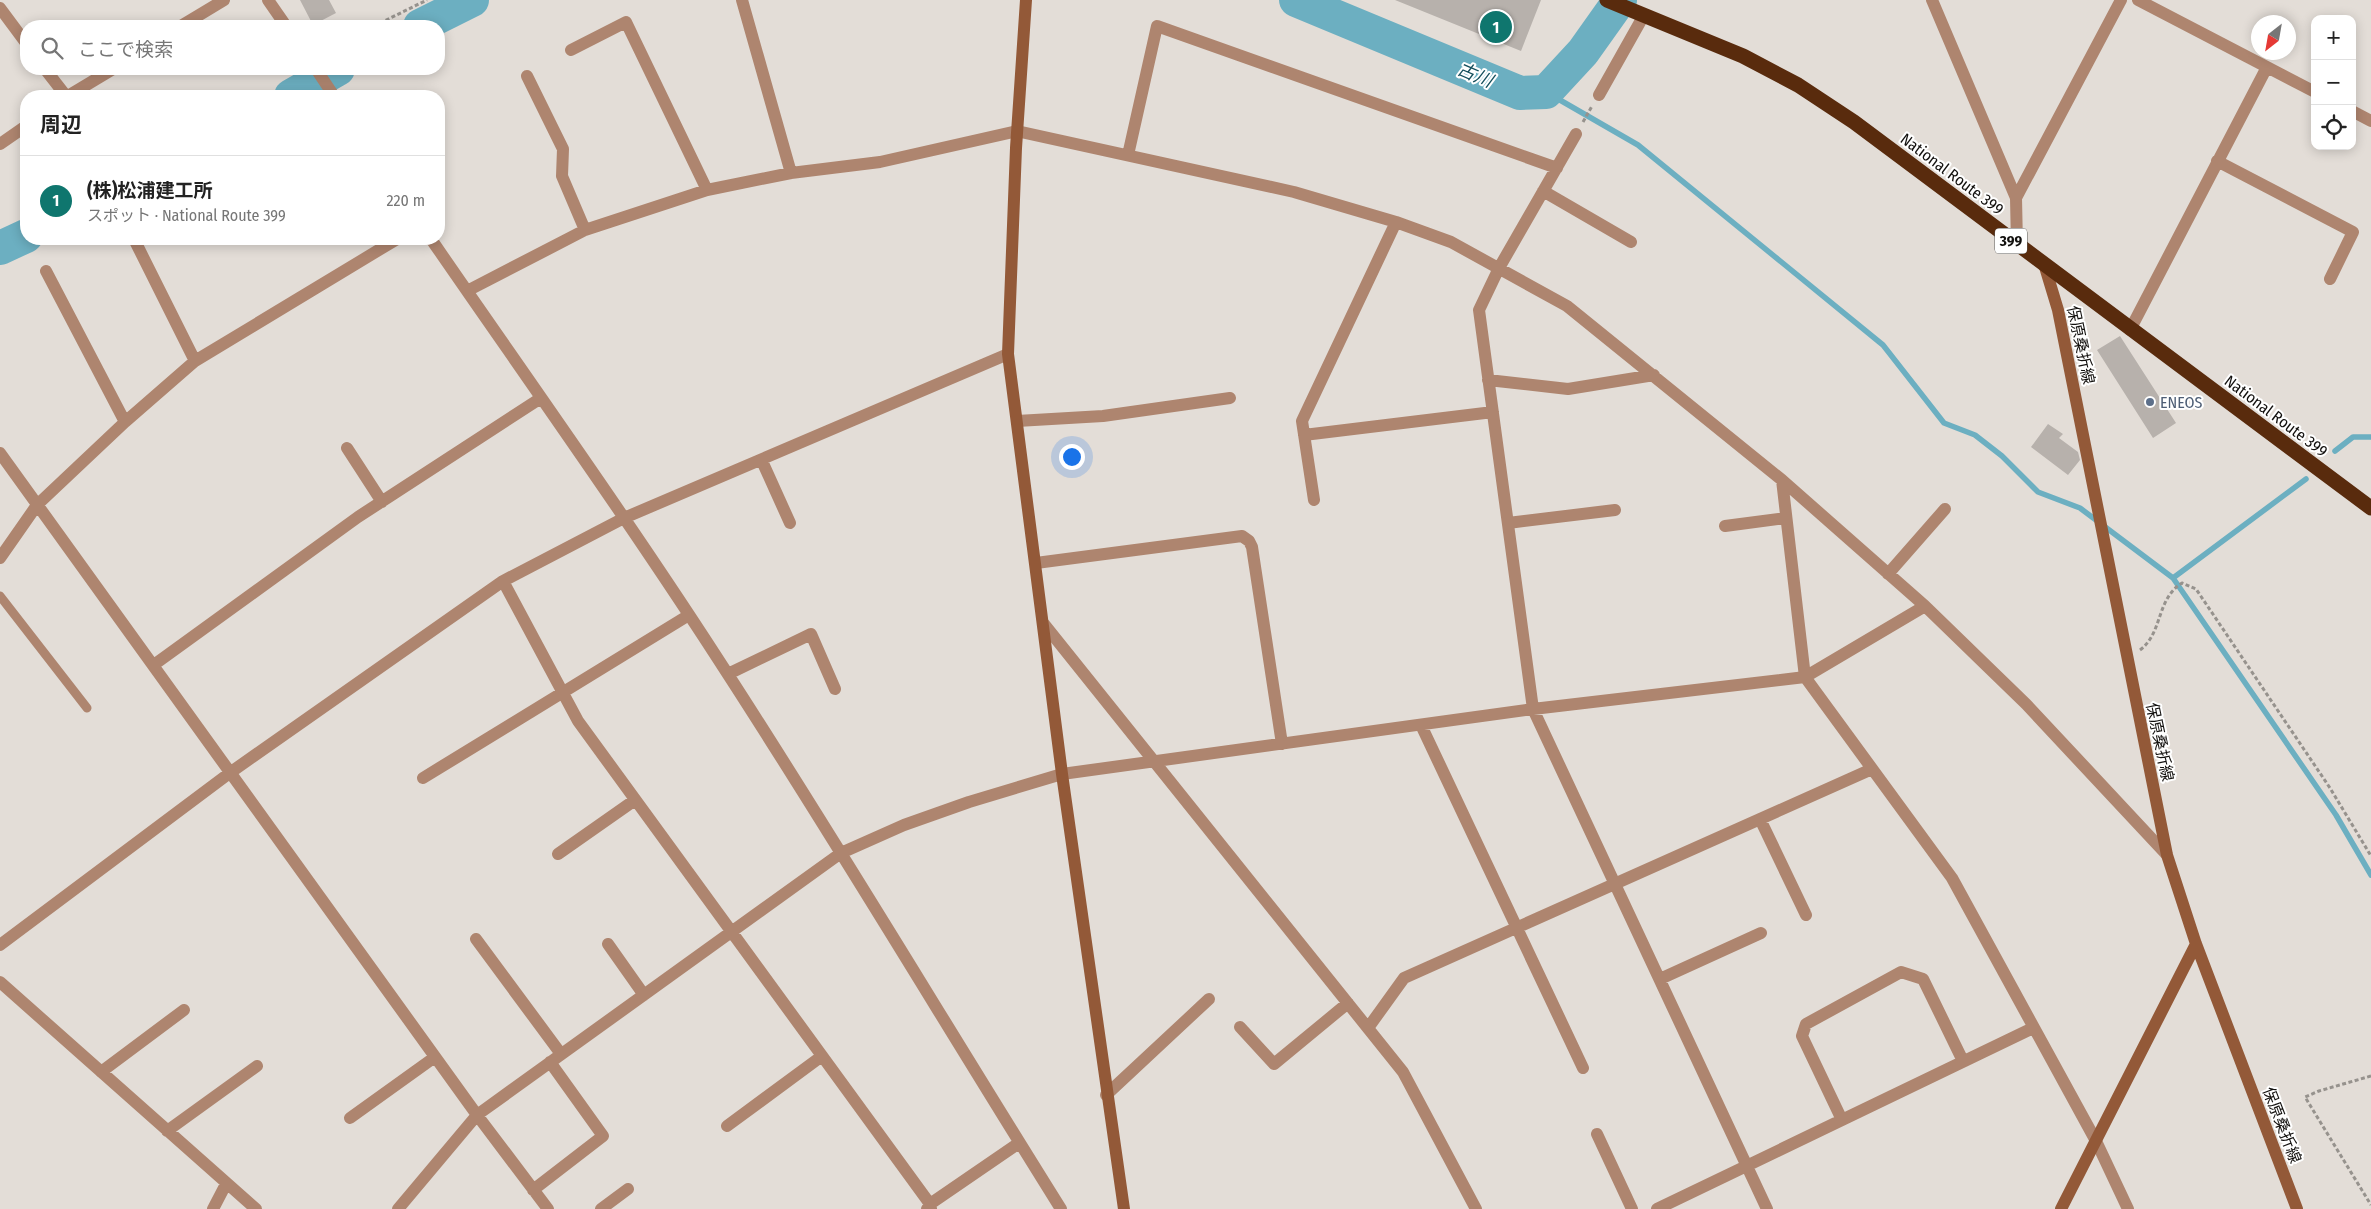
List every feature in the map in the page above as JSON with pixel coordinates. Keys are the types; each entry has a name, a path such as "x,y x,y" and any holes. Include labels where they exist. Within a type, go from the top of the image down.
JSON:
{"highway":[{"name":"National Route 399","path":"1609,1 1743,56 1798,86 1854,122 2045,267 2371,508"}],"street":[{"path":"192,20 224,0"},
{"path":"268,0 282,20"},
{"path":"742,0 791,173"},
{"path":"1026,0 1009,285 1008,354 1062,774 1106,1095 1124,1209"},
{"path":"1932,0 2016,198 2017,245"},
{"path":"2016,198 2121,0"},
{"path":"2138,0 2311,90"},
{"path":"0,8 20,35"},
{"path":"1599,95 1637,12"},
{"path":"571,50 626,22 707,190"},
{"path":"1128,155 1157,26 1557,168"},
{"path":"2130,330 2267,67"},
{"path":"50,75 62,90"},
{"path":"77,90 103,75"},
{"path":"320,75 330,90"},
{"path":"527,76 563,149 562,176 586,230"},
{"path":"2356,113 2371,121"},
{"path":"0,144 20,130"},
{"path":"467,291 586,230 707,190 791,173 880,162 1017,131 1294,192 1396,222 1451,242 1567,306 1782,480 1926,606 2026,704 2166,854"},
{"path":"1576,134 1499,268 1479,310 1533,709 1767,1209"},
{"path":"2217,161 2353,232 2330,279"},
{"path":"1543,191 1631,242"},
{"path":"1314,500 1302,421 1396,222"},
{"path":"137,245 195,361"},
{"path":"1,553 37,505 125,422 195,361 387,245"},
{"path":"435,245 624,518 728,674 842,853 1061,1209"},
{"name":"保原桑折線","path":"2045,267 2058,310 2166,854 2196,944 2297,1209"},
{"path":"46,271 125,422"},
{"path":"0,945 231,772 503,581 624,518 762,461 1008,354"},
{"path":"1488,380 1568,389 1654,375"},
{"path":"155,664 382,502 541,398"},
{"path":"1017,421 1103,416 1230,398"},
{"path":"1304,435 1493,412"},
{"path":"347,448 382,502"},
{"path":"0,453 155,664 477,1115 548,1209"},
{"path":"762,461 790,522"},
{"path":"1782,480 1806,677 1952,878 2096,1142 2128,1209"},
{"path":"1888,574 1945,509"},
{"path":"1508,523 1615,510"},
{"path":"1725,526 1786,518"},
{"path":"1036,563 1242,536 1250,541 1282,744"},
{"path":"503,581 578,722 930,1207 1019,1143"},
{"path":"398,1209 477,1115 842,853 913,822 1062,774 1533,709 1806,677 1926,606"},
{"path":"423,778 689,616"},
{"path":"1044,624 1157,762 1403,1072 1476,1209"},
{"path":"728,674 811,634 835,690"},
{"path":"1420,725 1583,1068"},
{"path":"1368,1028 1404,978 1872,769"},
{"path":"558,854 635,800"},
{"path":"1760,819 1806,915"},
{"path":"1660,979 1761,933"},
{"path":"476,939 561,1054"},
{"path":"608,944 644,995"},
{"path":"2061,1209 2196,944"},
{"path":"1842,1120 1802,1036 1806,1024 1901,972 1923,979 1963,1062"},
{"path":"0,982 256,1209"},
{"path":"1106,1095 1209,999"},
{"path":"1240,1027 1274,1064 1348,1003"},
{"path":"101,1072 184,1010"},
{"path":"1657,1209 2033,1028"},
{"path":"727,1126 822,1056"},
{"path":"350,1118 436,1057"},
{"path":"533,1190 603,1136 550,1062"},
{"path":"167,1131 257,1066"},
{"path":"1597,1134 1632,1209"},
{"path":"213,1209 226,1184"},
{"path":"601,1209 628,1189"}],"lane":[{"path":"0,596 87,708"}],"path":[{"path":"386,20 427,0"},
{"path":"1576,134 1599,95"},
{"path":"2127,660 2148,644 2154,634 2162,605 2174,588 2182,583 2196,589 2330,788 2371,856"},
{"path":"2371,1076 2319,1090 2305,1098 2371,1205"}],"building":[{"path":"300,0 329,0 336,13 323,20 310,20"},
{"path":"1395,0 1541,0 1521,51"},
{"path":"2120,336 2176,423 2153,438 2097,350"},
{"path":"2048,424 2063,434 2059,438 2078,452 2080,460 2068,475 2031,447"}],"waterway":[{"name":"古川","path":"432,20 472,0"},
{"name":"古川","path":"1296,0 1520,93 1546,92 1583,52 1620,0"},
{"name":"古川","path":"301,90 328,75"},
{"path":"1546,92 1638,145 1883,345 1944,423 1975,435 2002,456 2038,492 2080,508 2173,578 2336,815 2371,875"},
{"name":"古川","path":"0,248 20,239"},
{"path":"2335,451 2353,437 2371,437"},
{"path":"2173,578 2306,479"}],"place":[{"name":"(株)松浦建工所","path":"1496,27"},
{"name":"ENEOS","path":"2150,402"}]}
